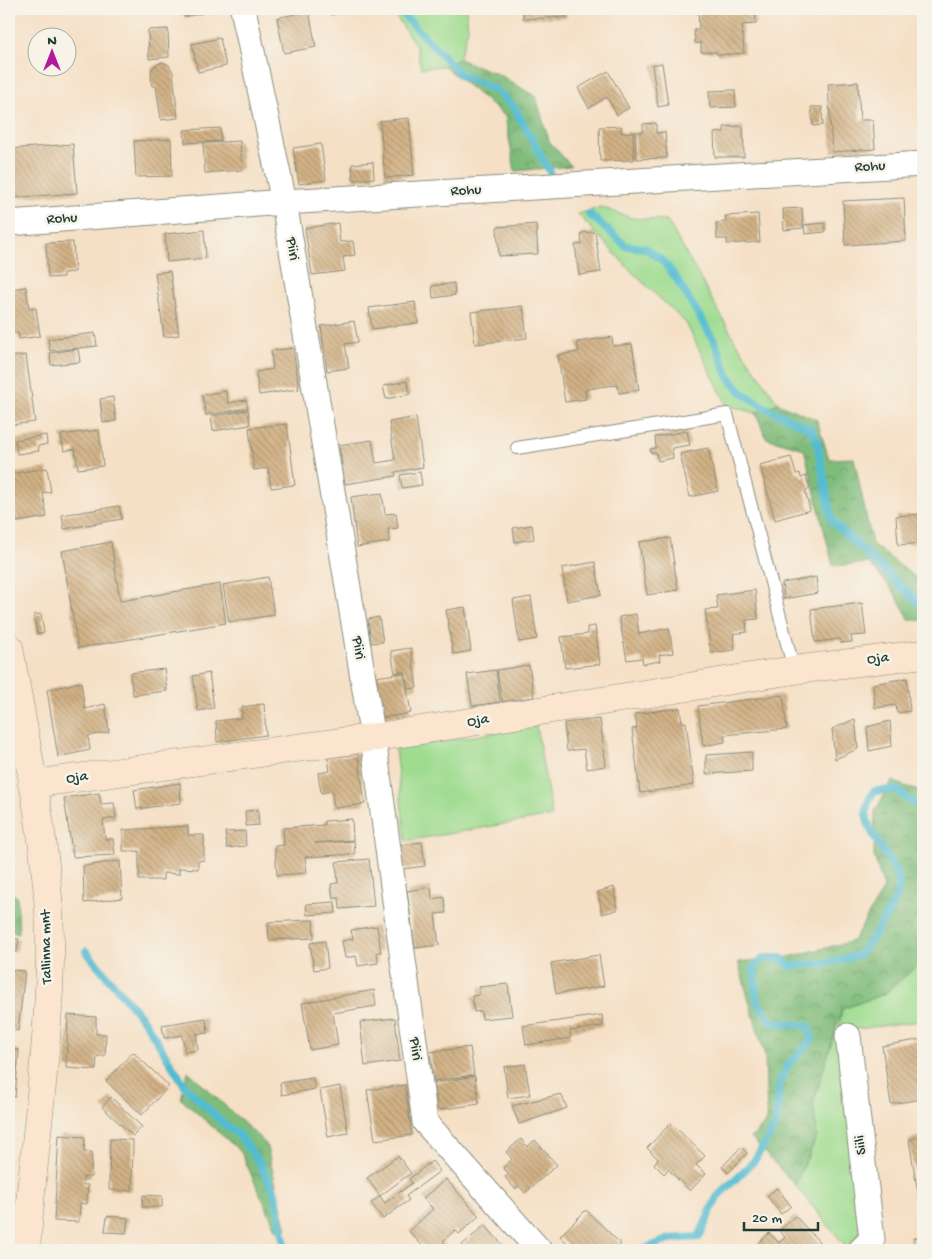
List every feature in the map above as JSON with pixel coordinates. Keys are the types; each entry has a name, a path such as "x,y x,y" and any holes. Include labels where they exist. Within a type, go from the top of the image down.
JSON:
{"street":[{"name":"Piiri","path":"243,9 284,202 373,738 424,1122 539,1250"},
{"name":"Rohu","path":"9,223 284,202 923,164"},
{"name":"Tallinna mnt","path":"9,646 44,862 50,960 45,1051 26,1250"},
{"name":"Oja","path":"32,784 373,738 794,670 923,654"},
{"name":"Siili","path":"848,1036 872,1239 861,1250"}],"lane":[{"path":"517,448 727,414 794,670"}],"green space":[{"path":"391,9 466,9 468,29 459,59 444,66 421,68 416,46"},
{"path":"459,59 500,75 536,97 549,141 571,166 515,171 505,116 444,66"},
{"path":"601,207 631,218 667,220 736,342 778,403 756,413 727,405 686,323 631,271 578,214"},
{"path":"778,403 817,420 829,459 854,458 872,544 915,577 923,578 923,620 910,620 894,592 869,563 833,566 804,449 766,438 756,413"},
{"path":"536,726 552,816 406,841 395,749"},
{"path":"892,781 923,793 923,961 884,994 842,1009 813,1103 817,1136 795,1185 751,1138 767,1121 765,1056 738,962 789,957 853,941 884,888 874,856 875,811"},
{"path":"9,891 17,897 19,933 9,930"},
{"path":"923,961 923,1021 839,1031 862,1230 847,1248 795,1185 817,1136 813,1103 833,1037 839,1030 842,1009 884,994"},
{"path":"188,1071 266,1144 287,1229 277,1231 241,1152 181,1099"}],"building":[{"path":"183,9 218,9 218,10 184,17"},
{"path":"329,9 348,9 349,11 331,15"},
{"path":"523,9 566,9 567,17 523,19"},
{"path":"698,9 755,9 756,24 742,25 744,53 717,55 717,52 701,52 701,43 695,43 694,29 699,29"},
{"path":"309,11 316,47 284,53 277,18"},
{"path":"168,29 169,57 149,59 148,30"},
{"path":"220,38 226,66 198,72 192,44"},
{"path":"162,62 169,65 173,72 178,118 161,120 156,86 152,86 151,75 152,68"},
{"path":"662,63 668,105 658,107 652,65"},
{"path":"608,71 629,108 617,115 607,97 589,108 578,88"},
{"path":"858,82 860,120 873,120 875,149 832,152 828,84"},
{"path":"735,90 736,107 710,108 709,91"},
{"path":"811,107 822,107 823,125 813,126"},
{"path":"409,118 414,175 385,178 380,121"},
{"path":"656,123 656,133 665,132 667,158 636,159 635,132 643,132 643,124"},
{"path":"621,126 621,133 633,132 634,160 600,161 599,127"},
{"path":"743,126 744,157 715,157 714,133 724,132 724,127"},
{"path":"220,128 221,141 185,143 184,130"},
{"path":"171,139 172,176 136,177 134,141"},
{"path":"240,141 242,170 205,173 203,143"},
{"path":"73,144 77,193 9,198 9,149"},
{"path":"321,144 326,180 299,184 293,148"},
{"path":"373,162 374,178 353,180 352,164"},
{"path":"904,198 906,241 845,245 843,201"},
{"path":"802,208 803,228 784,230 783,209"},
{"path":"758,214 760,242 727,244 727,239 717,239 716,223 726,222 725,216"},
{"path":"338,223 340,242 353,241 355,255 343,257 345,271 312,275 305,228"},
{"path":"825,223 825,232 805,234 804,225"},
{"path":"536,224 538,254 499,256 497,227"},
{"path":"204,230 206,258 167,262 165,234"},
{"path":"595,232 601,272 579,275 575,245 582,244 581,233"},
{"path":"73,242 75,272 63,273 63,277 48,278 46,243"},
{"path":"170,271 179,335 164,337 155,273"},
{"path":"454,283 455,295 433,298 432,286"},
{"path":"26,287 29,309 36,308 40,336 19,339 18,333 9,334 9,289"},
{"path":"415,302 418,323 372,329 369,308"},
{"path":"523,306 527,338 475,344 471,312"},
{"path":"354,321 358,342 345,344 349,368 327,371 321,326"},
{"path":"95,333 97,346 50,351 48,339"},
{"path":"612,337 613,346 632,344 639,390 619,393 617,385 599,387 585,390 586,399 565,402 558,355 579,352 577,342"},
{"path":"293,348 299,389 259,395 256,372 273,369 271,351"},
{"path":"78,349 80,362 51,365 50,353"},
{"path":"26,355 35,422 10,425 9,357"},
{"path":"407,381 410,394 386,399 383,386"},
{"path":"226,391 228,403 246,400 248,408 206,415 202,395"},
{"path":"113,397 116,421 103,423 100,399"},
{"path":"248,410 250,425 213,431 211,416"},
{"path":"416,417 423,467 395,472 396,476 345,484 339,445 372,440 376,463 395,460 389,422"},
{"path":"287,424 295,485 271,488 268,468 254,470 249,428"},
{"path":"99,430 103,466 78,469 75,449 64,451 61,435"},
{"path":"687,431 690,445 672,448 673,458 658,461 656,453 651,453 650,449 656,448 655,437"},
{"path":"46,435 47,444 38,446 39,451 17,454 15,440"},
{"path":"708,448 718,491 690,497 680,454"},
{"path":"791,457 796,474 800,473 801,478 806,476 810,489 805,491 810,510 775,520 760,465"},
{"path":"47,468 51,492 43,493 47,517 17,522 10,474"},
{"path":"420,472 422,485 402,488 400,475"},
{"path":"382,493 385,514 396,513 398,528 388,529 389,542 357,547 351,497"},
{"path":"119,506 122,519 64,529 62,515"},
{"path":"923,514 923,543 898,545 896,516"},
{"path":"532,525 534,539 515,542 513,528"},
{"path":"670,538 678,590 647,595 639,542"},
{"path":"111,542 120,601 220,584 226,623 78,648 62,551"},
{"path":"595,562 601,595 567,601 562,568"},
{"path":"268,577 274,615 229,622 223,585"},
{"path":"816,577 818,593 784,599 782,583"},
{"path":"755,590 758,619 746,620 747,632 733,634 735,650 711,653 705,610 718,609 716,595"},
{"path":"531,597 537,639 519,642 513,600"},
{"path":"862,603 866,635 851,636 852,642 841,643 840,639 815,642 811,609"},
{"path":"465,607 471,651 453,654 446,610"},
{"path":"41,614 44,633 37,634 34,615"},
{"path":"636,614 639,634 669,628 673,653 659,655 660,661 643,664 642,658 627,660 619,617"},
{"path":"379,617 383,642 371,643 368,619"},
{"path":"595,626 600,664 565,668 561,637 588,634 587,627"},
{"path":"411,648 417,688 408,689 405,671 395,673 391,651"},
{"path":"529,665 534,697 502,702 497,670"},
{"path":"164,669 167,691 133,695 130,673"},
{"path":"496,670 500,702 472,706 467,674"},
{"path":"209,673 214,708 198,711 193,676"},
{"path":"404,673 411,713 381,718 375,677"},
{"path":"907,678 910,711 897,713 896,705 875,708 873,684"},
{"path":"81,682 85,709 105,704 109,732 88,736 90,750 58,757 47,690"},
{"path":"783,695 787,729 724,735 725,742 703,746 698,706"},
{"path":"264,704 266,735 217,742 216,721 242,718 242,707"},
{"path":"680,708 682,723 686,722 694,785 640,793 632,729 637,728 635,714"},
{"path":"600,719 606,766 587,769 584,749 567,751 564,723"},
{"path":"855,719 858,749 835,759 832,729"},
{"path":"890,721 892,746 869,751 867,727"},
{"path":"752,752 752,771 706,774 706,755"},
{"path":"358,754 365,804 334,808 332,791 321,793 318,773 330,771 328,758"},
{"path":"180,783 181,803 137,809 134,790"},
{"path":"99,793 101,804 114,803 116,818 103,820 105,839 113,839 115,855 73,857 64,798"},
{"path":"258,810 259,825 246,826 245,811"},
{"path":"352,819 353,840 315,843 354,841 355,854 305,857 307,873 277,875 275,846 284,845 283,828 324,825 324,821"},
{"path":"188,826 188,835 204,835 204,860 198,861 198,869 179,868 179,874 163,873 163,880 139,880 139,851 123,851 123,830"},
{"path":"245,831 246,846 227,848 225,832"},
{"path":"422,842 425,866 403,869 400,845"},
{"path":"369,859 374,906 340,909 339,898 333,898 331,884 338,883 336,862"},
{"path":"120,861 122,898 84,903 83,866"},
{"path":"431,887 432,899 444,897 446,913 435,914 439,945 415,948 407,891"},
{"path":"614,887 617,910 602,914 598,892"},
{"path":"335,902 336,913 307,915 306,904"},
{"path":"313,920 314,938 269,940 268,922"},
{"path":"377,926 381,952 377,952 378,963 358,966 356,956 345,958 342,941 353,939 351,930"},
{"path":"9,938 19,939 17,952 9,950"},
{"path":"325,941 328,968 314,970 310,943"},
{"path":"599,955 604,986 556,994 551,963"},
{"path":"9,970 25,971 18,1031 9,1030"},
{"path":"508,984 512,1016 482,1019 481,1011 474,1012 472,996 479,995 479,987"},
{"path":"374,990 376,1006 333,1013 338,1045 310,1050 302,1003"},
{"path":"68,1015 96,1017 96,1034 106,1034 105,1056 97,1056 96,1070 66,1068"},
{"path":"602,1015 603,1026 570,1031 571,1038 526,1045 523,1026"},
{"path":"206,1018 208,1033 196,1034 198,1050 185,1052 182,1035 164,1038 162,1025"},
{"path":"395,1018 400,1061 365,1066 360,1022"},
{"path":"923,1039 923,1058 920,1058 923,1099 891,1104 882,1046"},
{"path":"470,1047 474,1075 434,1081 430,1052"},
{"path":"9,1049 19,1050 15,1097 9,1096"},
{"path":"133,1052 169,1086 142,1115 106,1081"},
{"path":"525,1064 530,1095 508,1098 504,1067"},
{"path":"475,1076 479,1104 438,1110 434,1083"},
{"path":"313,1078 315,1089 282,1095 280,1083"},
{"path":"405,1085 412,1135 375,1140 367,1090"},
{"path":"340,1086 348,1133 328,1137 320,1090"},
{"path":"561,1094 567,1108 519,1124 512,1106"},
{"path":"111,1097 142,1127 133,1136 102,1107"},
{"path":"671,1123 705,1156 696,1165 706,1174 690,1191 668,1169 664,1174 654,1164 658,1159 647,1148"},
{"path":"59,1135 85,1137 84,1152 92,1152 91,1177 83,1177 83,1185 88,1185 87,1204 80,1203 79,1222 54,1221"},
{"path":"923,1135 923,1197 919,1199 909,1140"},
{"path":"110,1139 133,1140 132,1191 109,1190"},
{"path":"521,1139 527,1147 535,1140 557,1165 525,1193 519,1186 515,1189 505,1177 509,1174 503,1168 512,1159 506,1152"},
{"path":"741,1147 747,1153 728,1173 722,1167"},
{"path":"398,1156 411,1173 380,1196 367,1178"},
{"path":"432,1161 440,1171 406,1196 409,1200 383,1219 371,1203 380,1196 385,1203 412,1183 409,1179"},
{"path":"446,1179 479,1216 459,1234 455,1230 443,1241 447,1246 443,1250 426,1250 409,1231 433,1209 423,1198"},
{"path":"777,1188 791,1206 781,1214 767,1196"},
{"path":"143,1195 162,1196 162,1207 142,1207"},
{"path":"586,1210 621,1244 615,1250 568,1250 571,1247 560,1236"},
{"path":"107,1216 128,1218 126,1233 105,1232"},
{"path":"795,1216 825,1248 823,1250 751,1250 769,1233 779,1243 785,1237 779,1231"},
{"path":"485,1225 507,1250 466,1250 462,1245"},
{"path":"923,1237 923,1250 914,1250 913,1238"},
{"path":"207,1245 207,1250 160,1250 160,1249"}],"waterway":[{"path":"398,9 462,76 496,90 514,107 550,172"},
{"path":"589,214 626,246 645,248 663,261 676,278 715,342 728,376 741,392 766,408 811,429 817,442 832,521 923,607"},
{"path":"642,1250 670,1239 699,1237 717,1197 754,1161 776,1125 779,1086 787,1066 812,1040 808,1026 771,1022 757,1001 754,967 764,958 781,958 789,966 798,966 840,960 861,952 887,915 898,891 897,876 873,835 869,824 866,814 868,803 874,791 897,790 910,801 923,806"},
{"path":"86,951 145,1022 185,1086 224,1124 239,1135 259,1162 275,1193 285,1245 289,1250"}]}
